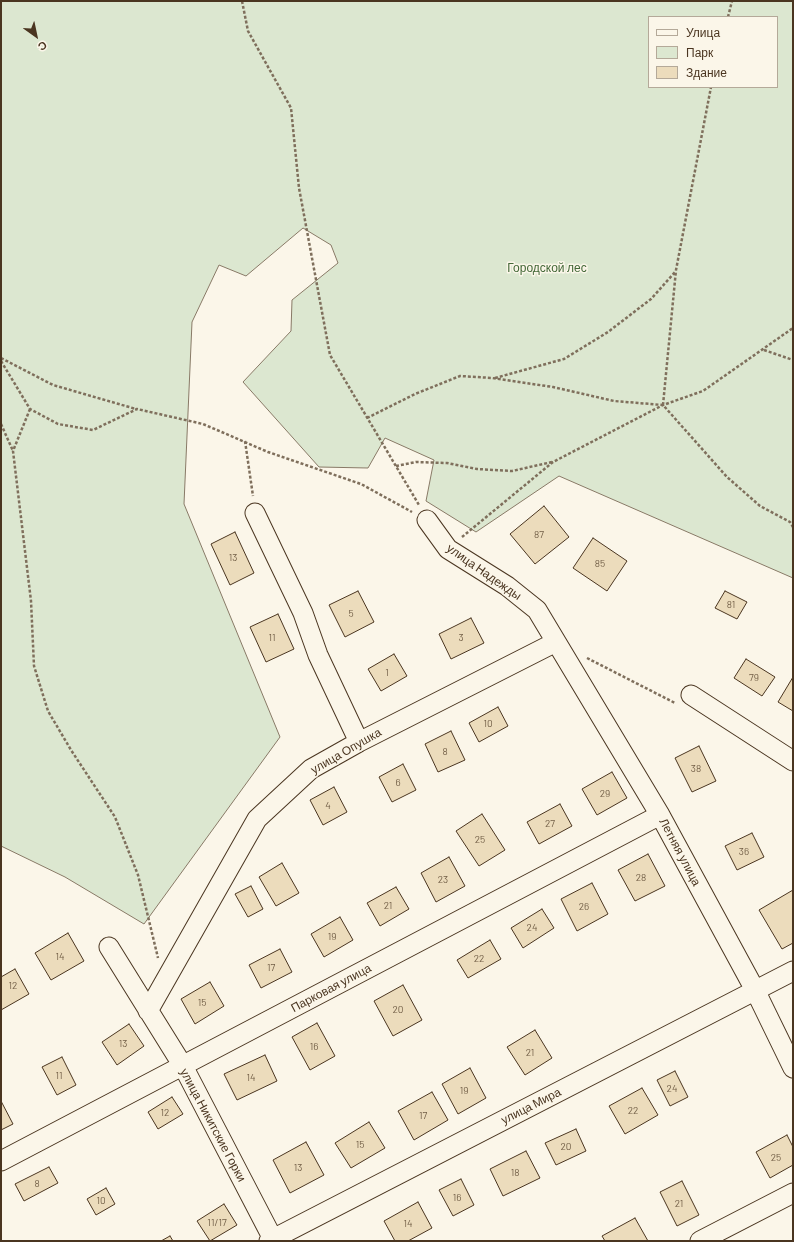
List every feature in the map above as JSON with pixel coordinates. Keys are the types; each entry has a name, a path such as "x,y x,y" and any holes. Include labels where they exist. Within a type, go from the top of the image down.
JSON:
{"street":[{"path":"255,513 303,613 318,655 359,742"},
{"name":"улица Надежды","path":"427,520 448,549 507,586 537,610 556,642"},
{"name":"улица Опушка","path":"148,1011 257,819 311,769 359,742 556,642"},
{"name":"Летняя улица","path":"556,642 660,814 755,990 793,1068"},
{"path":"691,695 793,761"},
{"name":"Парковая улица","path":"1,1161 660,814"},
{"name":"улица Никитские Горки","path":"109,947 183,1066 272,1240"},
{"name":"улица Мира","path":"272,1240 793,971"},
{"path":"700,1241 793,1192"}],"path":[{"path":"242,1 248,31 291,108 299,188 330,355 427,520"},
{"path":"728,16 732,1"},
{"path":"663,405 676,270 711,88"},
{"path":"492,378 564,359 608,332 651,299 676,270"},
{"path":"448,549 553,462 663,405 703,391 764,350 793,328"},
{"path":"764,350 793,360"},
{"path":"1,358 53,385 137,409 203,424 268,452 361,484 427,520"},
{"path":"1,361 30,409 58,424 93,430 137,409"},
{"path":"367,418 414,394 460,376 492,378 553,387 614,401 663,405 727,477 760,506 790,522 793,527"},
{"path":"13,451 30,409"},
{"path":"1,424 13,451 31,601 34,666 48,711 71,750 115,817 138,875 160,964"},
{"path":"244,441 255,513"},
{"path":"396,466 416,462 447,463 477,469 512,471 553,462"},
{"path":"581,655 678,704 691,695"}],"green space":[{"name":"Городской лес","path":"1,1 793,1 793,578 559,476 476,532 426,501 434,460 385,438 368,468 319,467 243,382 291,331 292,300 338,263 331,245 303,228 246,276 219,265 192,322 184,504 280,737 144,924 65,877 1,846"}],"building":[{"path":"544,506 569,537 535,564 510,534"},
{"path":"235,532 254,573 230,585 211,544"},
{"path":"593,538 627,561 607,591 573,568"},
{"path":"358,591 374,622 345,637 329,605"},
{"path":"725,591 747,602 737,619 715,608"},
{"path":"278,614 294,649 266,662 250,627"},
{"path":"471,618 484,643 451,659 439,634"},
{"path":"394,654 407,676 381,691 368,669"},
{"path":"746,659 775,677 762,696 734,678"},
{"path":"793,677 793,711 778,702"},
{"path":"498,707 508,726 479,742 469,723"},
{"path":"451,731 465,760 438,772 425,744"},
{"path":"699,746 716,781 692,792 675,758"},
{"path":"403,764 416,790 392,802 379,777"},
{"path":"612,772 627,798 597,815 582,789"},
{"path":"334,787 347,812 323,825 310,800"},
{"path":"560,804 572,826 539,844 527,822"},
{"path":"482,814 505,850 479,866 456,831"},
{"path":"752,833 764,857 737,870 725,846"},
{"path":"648,854 665,886 635,901 618,870"},
{"path":"449,857 465,886 436,902 421,873"},
{"path":"282,863 299,893 276,906 259,877"},
{"path":"592,883 608,914 577,931 561,899"},
{"path":"251,886 263,909 248,917 235,894"},
{"path":"396,887 409,909 380,926 367,903"},
{"path":"793,890 793,943 782,949 759,910"},
{"path":"542,909 554,928 523,948 511,928"},
{"path":"340,917 353,940 324,957 311,934"},
{"path":"68,933 84,961 51,980 35,953"},
{"path":"490,940 501,959 468,978 457,960"},
{"path":"280,949 292,972 261,988 249,965"},
{"path":"15,969 29,994 1,1010 1,977"},
{"path":"210,982 224,1006 195,1024 181,999"},
{"path":"403,985 422,1020 393,1036 374,1001"},
{"path":"317,1023 335,1056 310,1070 292,1037"},
{"path":"129,1024 144,1046 117,1065 102,1042"},
{"path":"535,1030 552,1058 525,1075 507,1047"},
{"path":"265,1055 277,1081 237,1100 224,1074"},
{"path":"62,1057 76,1085 57,1095 42,1067"},
{"path":"470,1068 486,1098 458,1114 442,1084"},
{"path":"675,1071 688,1097 670,1106 657,1080"},
{"path":"642,1088 658,1115 625,1134 609,1106"},
{"path":"432,1092 448,1120 414,1140 398,1111"},
{"path":"172,1097 183,1114 158,1129 148,1112"},
{"path":"1,1101 13,1124 1,1130"},
{"path":"369,1122 385,1148 351,1168 335,1143"},
{"path":"576,1129 586,1151 556,1165 545,1143"},
{"path":"787,1135 793,1147 793,1165 770,1178 756,1152"},
{"path":"306,1142 324,1175 290,1193 273,1160"},
{"path":"526,1151 540,1178 503,1196 490,1169"},
{"path":"49,1167 58,1183 24,1201 15,1184"},
{"path":"461,1179 474,1205 453,1216 439,1190"},
{"path":"682,1181 699,1215 677,1226 660,1192"},
{"path":"106,1188 115,1204 96,1215 87,1199"},
{"path":"418,1202 432,1228 408,1241 395,1241 384,1221"},
{"path":"224,1204 237,1225 210,1241 197,1221"},
{"path":"635,1218 648,1241 605,1241 602,1236"},
{"path":"170,1236 173,1241 161,1241"}]}
